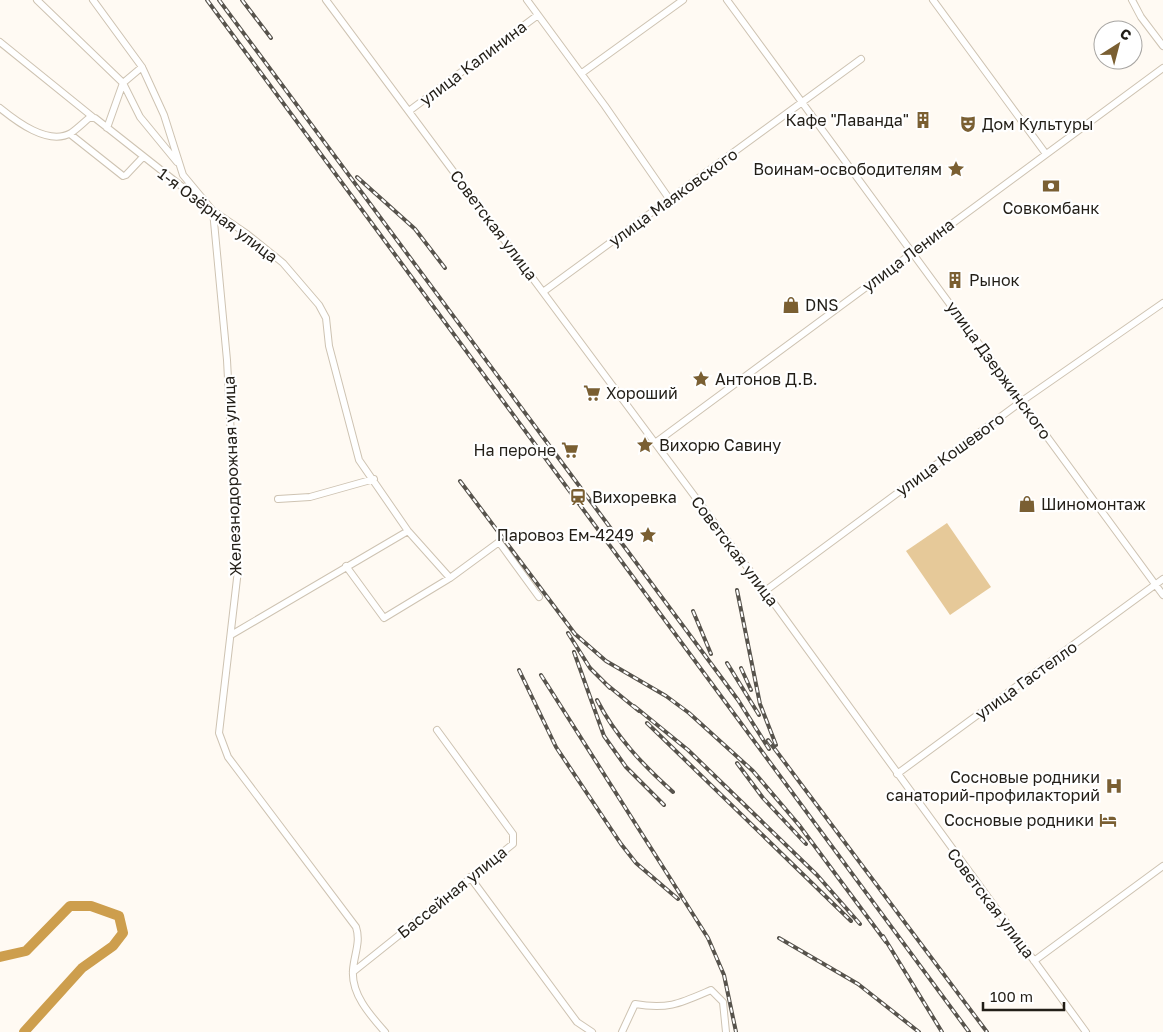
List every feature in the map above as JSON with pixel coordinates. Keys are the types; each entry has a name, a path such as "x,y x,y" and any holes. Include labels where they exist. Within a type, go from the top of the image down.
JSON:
{"street":[{"path":"37,0 123,83 140,117 179,165"},
{"path":"93,0 142,66 164,115 183,175 213,211"},
{"name":"Советская улица","path":"326,0 765,591 1086,1032"},
{"path":"527,0 582,73 670,200"},
{"path":"582,73 683,0"},
{"name":"улица Дзержинского","path":"727,0 913,251 1163,596"},
{"path":"1132,0 1140,17 1163,46"},
{"path":"937,1 1046,154"},
{"name":"улица Калинина","path":"409,111 538,15"},
{"name":"1-я Озёрная улица","path":"0,42 143,157 213,211 247,234 283,264 319,305 326,318 329,346 359,460 374,479 408,531 450,578"},
{"name":"улица Маяковского","path":"543,292 861,59"},
{"path":"107,128 123,83 142,66"},
{"name":"улица Ленина","path":"655,443 1163,68"},
{"path":"0,108 18,123 43,134 58,136 70,134 89,118 94,118"},
{"path":"70,134 123,176 126,176 143,157"},
{"name":"Железнодорожная улица","path":"213,211 227,360 238,570 219,733 228,757 356,927 358,936 353,972"},
{"name":"улица Кошевого","path":"765,591 1022,401 1163,303"},
{"path":"278,499 310,497 374,479"},
{"path":"231,635 408,531"},
{"path":"346,566 384,618 450,578 499,542 539,597"},
{"name":"улица Гастелло","path":"897,774 1163,579"},
{"name":"Бассейная улица","path":"353,972 513,844 513,834 437,730"},
{"path":"1034,961 1163,866"},
{"path":"470,877 577,1022 592,1032"},
{"path":"353,972 355,991 383,1032"},
{"path":"622,1032 635,1004 658,1008 683,1002 711,990 723,1002 726,1032"}],"shaded area":[{"path":"947,523 991,587 950,615 906,551"}],"waterway":[{"name":"Вихоревка","path":"0,957 26,951 70,906 91,906 119,916 123,933 113,946 82,968 24,1032"}],"railway":[{"path":"207,0 969,1032"},
{"path":"219,0 738,700 769,749"},
{"path":"242,0 271,38"},
{"path":"357,177 415,229 445,268"},
{"path":"460,481 575,634 606,661 666,696 689,713 753,771 799,825 886,942"},
{"path":"737,590 760,704 776,745"},
{"path":"693,611 711,654"},
{"path":"568,633 590,668 610,688"},
{"path":"574,652 604,736 626,767 664,805"},
{"path":"727,663 759,715"},
{"path":"741,668 751,690"},
{"path":"519,670 556,747 621,844 636,863 678,899"},
{"path":"541,675 708,938 724,975 736,1032"},
{"path":"606,684 639,711"},
{"path":"597,700 621,738 673,792"},
{"path":"634,706 688,750 817,875 860,924"},
{"path":"647,723 851,921"},
{"path":"768,740 987,1032"},
{"path":"737,763 763,798 806,844"},
{"path":"883,936 942,1032"},
{"path":"779,938 858,984 919,1032"}],"place":[{"name":"Кафе \"Лаванда\"","path":"923,120"},
{"name":"Дом Культуры","path":"968,124"},
{"name":"Воинам-освободителям","path":"956,169"},
{"name":"Совкомбанк","path":"1051,186"},
{"name":"Рынок","path":"955,280"},
{"name":"DNS","path":"791,305"},
{"name":"Антонов Д.В.","path":"701,379"},
{"name":"Хороший","path":"592,393"},
{"name":"Вихорю Савину","path":"645,445"},
{"name":"На пероне","path":"570,450"},
{"name":"Вихоревка","path":"578,497"},
{"name":"Шиномонтаж","path":"1027,504"},
{"name":"Паровоз Ем-4249","path":"648,535"},
{"name":"Сосновые родники санаторий-профилакторий","path":"1114,786"},
{"name":"Сосновые родники","path":"1108,820"}]}
